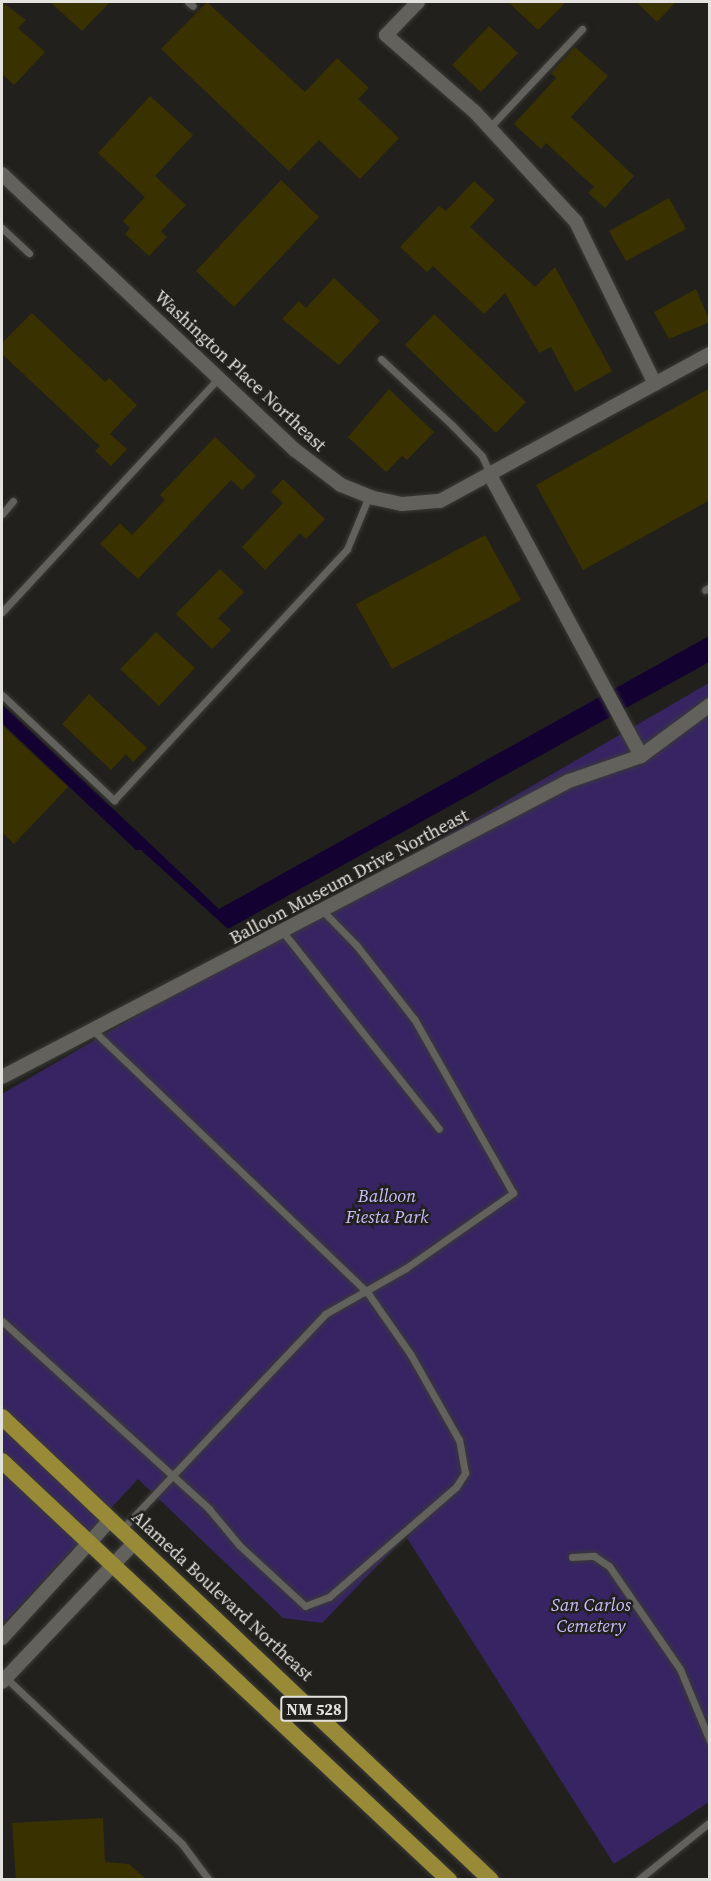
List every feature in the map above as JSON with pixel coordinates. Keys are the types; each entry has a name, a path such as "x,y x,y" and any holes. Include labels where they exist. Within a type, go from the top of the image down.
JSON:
{"main road":[{"name":"Alameda Boulevard Northeast","path":"2,1417 491,1880"},
{"name":"NM 528","path":"2,1461 449,1880"}],"street":[{"path":"418,2 386,35 489,128 576,222 655,384"},
{"name":"Washington Place Northeast","path":"2,174 296,450 342,485 369,496 402,504 440,501 491,477 710,354"},
{"path":"491,477 641,756"},
{"name":"Balloon Museum Drive Northeast","path":"2,1077 569,781 641,756 710,705"},
{"path":"2,1638 89,1543 116,1524"},
{"path":"3,1678 135,1542"}],"lane":[{"path":"489,128 582,29"},
{"path":"2,228 29,254"},
{"path":"381,359 475,448 491,477"},
{"path":"2,612 219,378"},
{"path":"2,695 114,800 347,549 369,496"},
{"path":"2,514 14,501"},
{"path":"116,1524 170,1476 325,1314 368,1292 513,1193 414,1019 357,946 323,911"},
{"path":"283,932 440,1129"},
{"path":"2,1321 170,1476 306,1606 329,1597 456,1487 465,1473 459,1440 411,1355 368,1292 93,1030"},
{"path":"572,1557 594,1556 609,1566 680,1669 710,1741"},
{"path":"3,1678 182,1844 209,1880"},
{"path":"638,1880 710,1822"}],"green space":[{"name":"Balloon Fiesta Park","path":"709,683 709,1802 614,1864 407,1538 414,1528 322,1623 283,1618 138,1479 2,1625 2,1094"}],"shaded area":[{"path":"709,636 709,662 228,929 141,850 136,850 2,723 2,704 219,909"}],"building":[{"path":"2,2 26,20 18,28 45,52 14,85 2,74"},
{"path":"50,2 110,2 82,31"},
{"path":"207,2 305,92 337,58 369,88 358,99 399,138 360,179 319,140 289,171 161,49"},
{"path":"508,2 566,2 538,30"},
{"path":"636,2 676,2 657,22"},
{"path":"489,26 518,53 481,92 452,65"},
{"path":"575,47 608,76 571,117 634,176 605,208 588,193 594,187 546,143 541,149 514,124 556,78 551,73"},
{"path":"150,96 193,135 155,176 186,205 161,231 167,237 149,256 125,234 130,228 123,221 145,197 98,153"},
{"path":"281,180 319,217 234,307 196,271"},
{"path":"474,181 495,200 470,227 535,287 555,267 612,371 575,392 551,347 539,353 505,293 484,314 433,266 427,272 400,247 439,206 446,211"},
{"path":"669,198 686,229 626,261 609,231"},
{"path":"334,278 380,321 339,365 282,319 299,301 306,308"},
{"path":"696,289 710,322 669,339 654,312"},
{"path":"32,313 105,382 109,378 137,405 110,434 127,449 111,466 95,451 100,446 2,354 2,343"},
{"path":"434,314 526,402 496,433 405,345"},
{"path":"710,388 710,500 583,570 536,485"},
{"path":"389,389 434,432 407,460 402,456 386,472 348,437"},
{"path":"215,437 256,476 242,490 231,480 138,579 100,544 120,523 132,535 165,500 160,495"},
{"path":"283,479 325,519 306,539 300,533 265,570 242,547 283,503 271,492"},
{"path":"485,535 521,600 392,669 356,604"},
{"path":"220,569 244,592 218,618 231,630 212,649 176,614"},
{"path":"156,632 195,668 159,706 120,669"},
{"path":"89,694 147,748 133,762 126,754 111,770 62,724"},
{"path":"2,725 68,787 14,844 2,832"},
{"path":"103,1818 105,1862 129,1864 147,1880 16,1880 12,1823"}],"park label":[{"name":"San Carlos Cemetery","path":"591,1616"}]}
